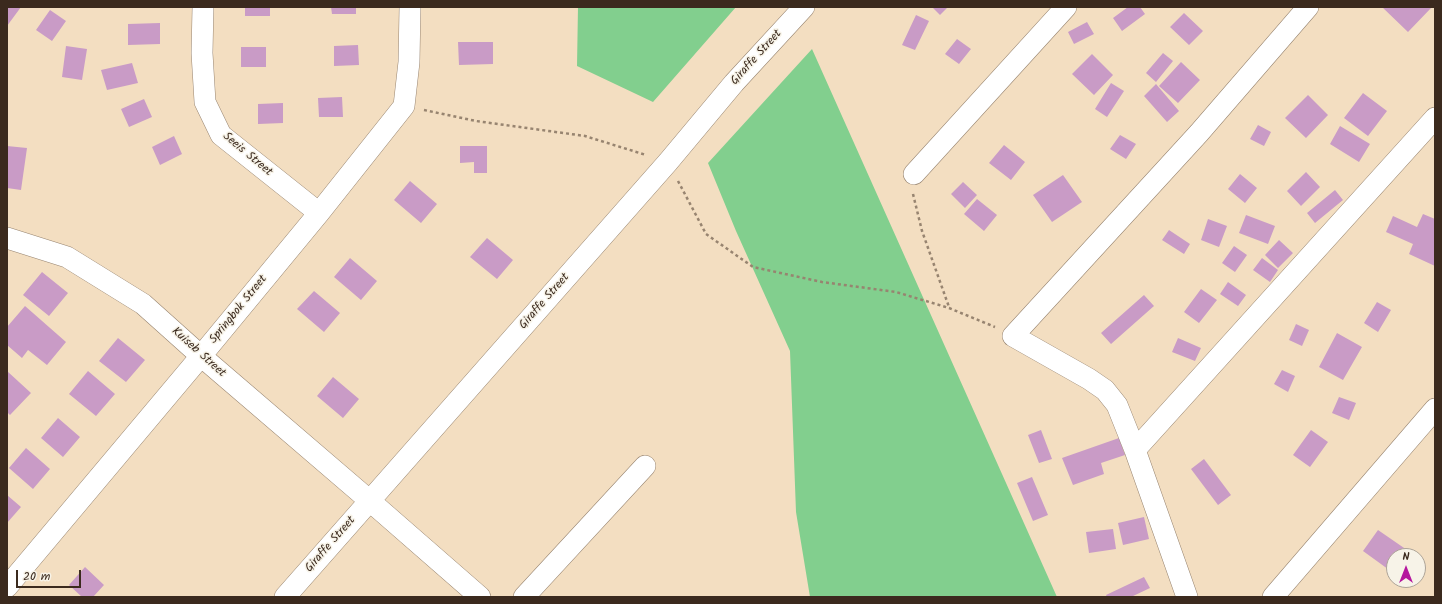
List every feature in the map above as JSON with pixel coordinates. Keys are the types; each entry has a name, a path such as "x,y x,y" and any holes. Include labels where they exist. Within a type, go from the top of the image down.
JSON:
{"street":[{"name":"Seeis Street","path":"203,7 202,52 205,102 221,135 319,213"},
{"path":"404,106 409,62 410,7"},
{"name":"Giraffe Street","path":"285,597 668,162 734,83 804,7"},
{"path":"914,174 1066,7"},
{"path":"1187,597 1135,450 1117,405 1105,390 1090,379 1013,336 1199,133 1308,7"},
{"name":"Springbok Street","path":"7,587 201,356 319,213 404,106"},
{"path":"1135,450 1435,118"},
{"name":"Kuiseb Street","path":"7,238 67,257 143,304 480,597"},
{"path":"1273,597 1435,409"},
{"path":"524,597 645,466"}],"path":[{"path":"404,106 476,121 585,136 668,162 706,234 753,267 822,282 896,292 949,308 1013,336"},
{"path":"914,174 913,193 922,231 949,308"}],"green space":[{"path":"578,7 736,7 653,102 577,66"},
{"path":"812,49 1057,597 810,597 796,512 790,351 736,231 708,163"}],"building":[{"path":"7,7 21,7 7,26"},
{"path":"245,7 270,7 270,16 245,16"},
{"path":"331,7 356,7 356,14 332,14"},
{"path":"932,7 948,7 940,15"},
{"path":"1128,7 1140,7 1145,14 1122,31 1113,18"},
{"path":"1382,7 1432,7 1408,32"},
{"path":"50,10 66,21 52,41 36,30"},
{"path":"1184,13 1203,31 1189,45 1170,27"},
{"path":"916,15 929,21 915,50 902,45"},
{"path":"1087,22 1094,34 1074,44 1068,32"},
{"path":"160,23 160,44 128,45 128,24"},
{"path":"957,39 971,49 959,64 945,54"},
{"path":"458,42 493,42 493,64 459,65"},
{"path":"358,45 359,65 334,66 334,46"},
{"path":"66,46 87,49 82,80 62,77"},
{"path":"241,47 266,47 266,67 241,67"},
{"path":"1163,53 1173,61 1156,82 1146,73"},
{"path":"1092,54 1113,75 1094,95 1072,74"},
{"path":"1181,62 1200,80 1178,103 1159,86"},
{"path":"132,63 138,83 107,90 101,70"},
{"path":"1111,83 1124,91 1107,117 1095,109"},
{"path":"1156,84 1179,111 1167,122 1144,96"},
{"path":"1363,93 1387,111 1368,136 1344,118"},
{"path":"1308,95 1328,115 1306,138 1285,118"},
{"path":"342,97 343,117 319,117 318,98"},
{"path":"144,99 152,117 129,127 121,109"},
{"path":"283,103 283,123 258,124 258,104"},
{"path":"1258,125 1271,132 1264,146 1250,139"},
{"path":"1340,126 1370,144 1359,162 1330,144"},
{"path":"1120,135 1136,144 1126,159 1110,149"},
{"path":"174,136 182,154 160,165 152,147"},
{"path":"1004,145 1025,162 1011,180 989,163"},
{"path":"7,146 27,148 21,190 7,188"},
{"path":"460,146 487,146 487,173 474,173 474,162 460,163"},
{"path":"1306,172 1320,187 1301,206 1287,191"},
{"path":"1240,174 1257,188 1245,203 1228,189"},
{"path":"1063,175 1082,202 1052,222 1033,195"},
{"path":"410,181 437,204 421,223 394,200"},
{"path":"963,182 977,195 965,208 951,194"},
{"path":"1335,190 1343,200 1315,223 1307,213"},
{"path":"977,199 997,215 984,231 964,214"},
{"path":"1423,214 1435,219 1435,266 1409,254 1413,244 1386,232 1393,216 1417,227"},
{"path":"1246,215 1275,226 1268,244 1239,233"},
{"path":"1208,219 1227,226 1219,247 1201,240"},
{"path":"1169,230 1190,244 1184,254 1162,240"},
{"path":"487,238 513,260 497,279 470,257"},
{"path":"1279,240 1293,253 1278,268 1265,255"},
{"path":"1234,246 1247,255 1235,272 1222,263"},
{"path":"350,258 377,281 361,300 334,277"},
{"path":"1262,258 1278,270 1270,282 1253,270"},
{"path":"42,272 68,293 49,316 23,295"},
{"path":"1228,282 1246,295 1238,306 1220,294"},
{"path":"1201,289 1217,300 1199,323 1184,312"},
{"path":"314,291 340,313 324,332 297,309"},
{"path":"1144,295 1154,306 1111,344 1101,333"},
{"path":"1377,302 1391,310 1378,332 1364,323"},
{"path":"25,306 66,342 47,365 28,350 22,358 7,345 7,327"},
{"path":"1296,324 1309,330 1302,346 1289,340"},
{"path":"1337,333 1362,347 1343,380 1319,367"},
{"path":"118,338 145,360 126,382 99,361"},
{"path":"1178,338 1201,348 1195,361 1172,352"},
{"path":"1282,370 1295,376 1288,392 1274,384"},
{"path":"7,371 31,393 10,415 7,412"},
{"path":"88,371 115,394 96,416 69,394"},
{"path":"333,377 359,399 343,418 317,396"},
{"path":"1339,397 1356,403 1349,420 1332,413"},
{"path":"58,418 80,437 63,457 41,438"},
{"path":"1041,430 1052,459 1039,463 1028,435"},
{"path":"1311,430 1328,442 1310,467 1293,455"},
{"path":"1119,438 1125,455 1101,463 1104,474 1073,485 1062,458"},
{"path":"26,448 50,469 33,489 9,468"},
{"path":"1204,459 1231,495 1218,505 1191,469"},
{"path":"1032,477 1048,515 1033,521 1017,483"},
{"path":"7,495 21,507 7,523"},
{"path":"1144,517 1149,539 1123,545 1118,523"},
{"path":"1113,529 1116,549 1089,553 1086,532"},
{"path":"1378,530 1404,548 1386,548 1386,568 1363,551"},
{"path":"85,567 104,585 93,597 82,597 69,585"},
{"path":"1144,577 1150,588 1131,597 1107,597 1106,595"}]}
